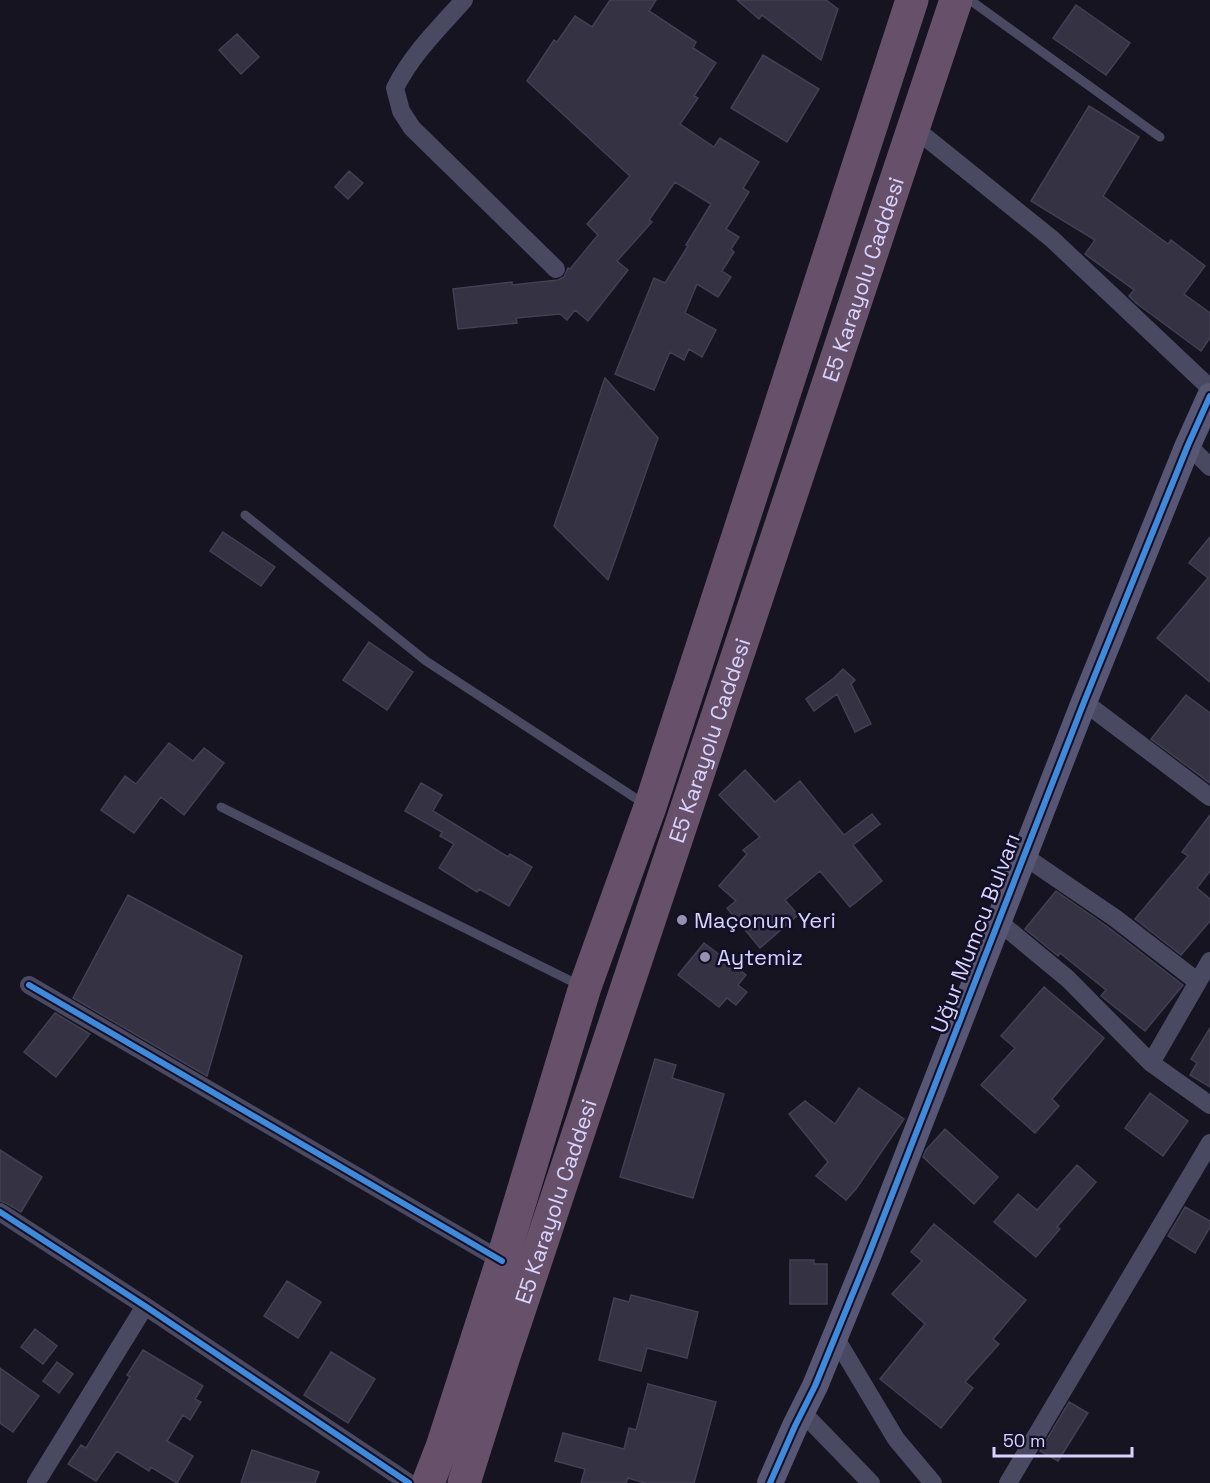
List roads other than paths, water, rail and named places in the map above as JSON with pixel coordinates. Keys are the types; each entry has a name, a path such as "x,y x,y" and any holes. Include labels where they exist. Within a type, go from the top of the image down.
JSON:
{"highway":[{"name":"E5 Karayolu Caddesi","path":"428,1483 442,1447 502,1261 585,987 650,807 912,0"},
{"name":"E5 Karayolu Caddesi","path":"464,1483 504,1356 956,0"},
{"path":"479,1483 504,1356"}],"street":[{"path":"464,0 423,45 404,70 395,88 401,111 412,128 556,269"},
{"path":"913,127 1052,239 1210,388"},
{"name":"Uğur Mumcu Bulvarı","path":"770,1483 835,1337 1083,702 1210,396"},
{"path":"1188,445 1210,467"},
{"path":"1083,702 1210,797"},
{"path":"1024,856 1115,918 1198,982"},
{"path":"999,922 1068,978 1151,1063 1210,1105"},
{"path":"1151,1063 1210,961"},
{"path":"29,985 502,1261"},
{"path":"1008,1483 1210,1143"},
{"path":"0,1212 409,1483"},
{"path":"36,1483 145,1306"},
{"path":"835,1337 896,1439 933,1483"},
{"path":"802,1412 871,1483"}],"lane":[{"path":"970,0 1160,137"},
{"path":"245,515 426,662 650,807"},
{"path":"221,807 585,987"}],"place":[{"name":"Maçonun Yeri","path":"682,920"},
{"name":"Aytemiz","path":"705,957"}]}
